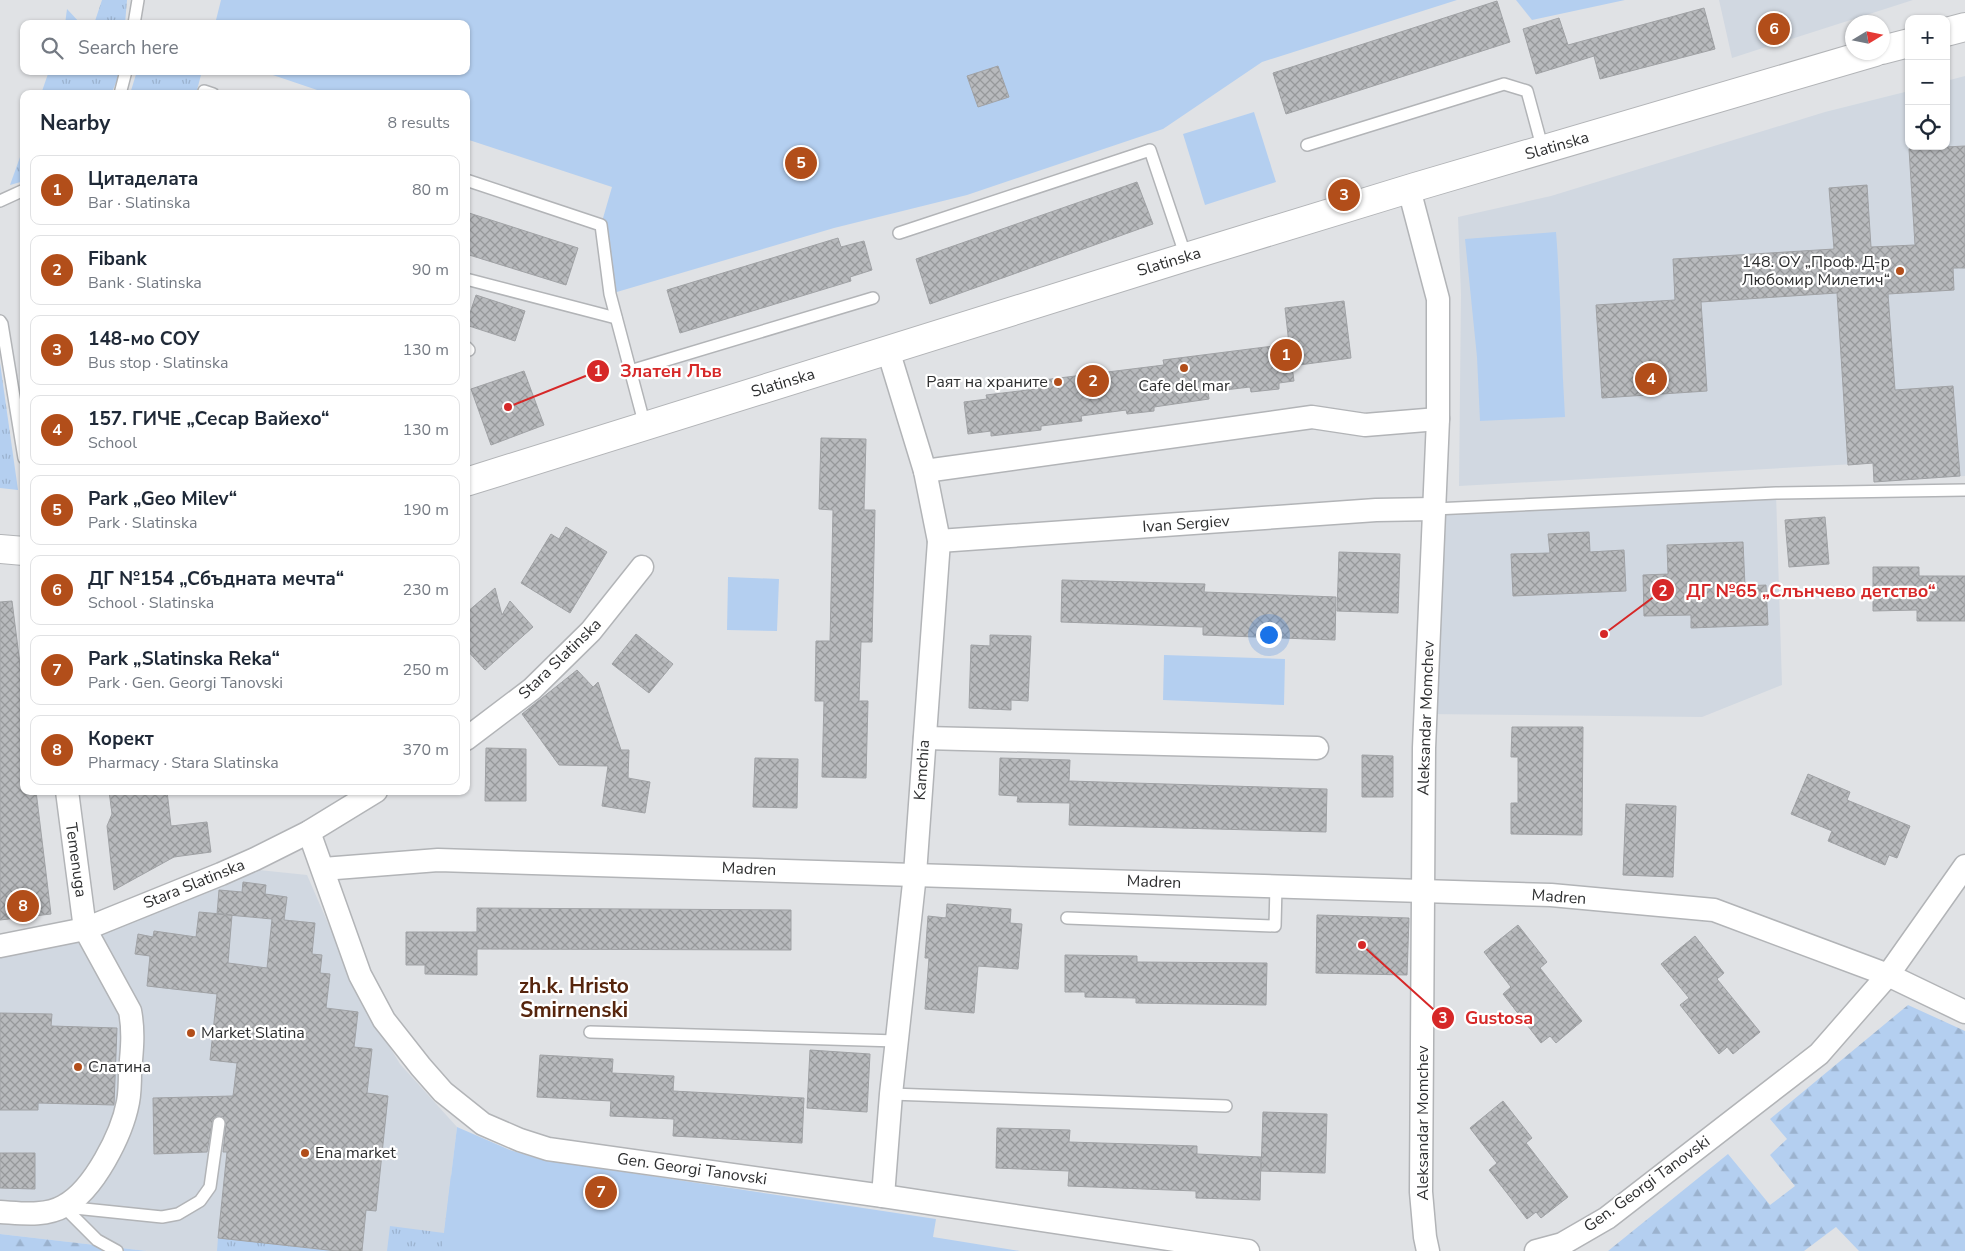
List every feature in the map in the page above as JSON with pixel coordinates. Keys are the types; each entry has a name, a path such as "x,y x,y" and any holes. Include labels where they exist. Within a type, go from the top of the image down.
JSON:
{"street":[{"path":"1950,31 1965,27"},
{"path":"1890,48 1905,44"},
{"name":"Slatinska","path":"470,481 1186,257 1409,189 1848,60"},
{"name":"Aleksandar Momchev","path":"1409,189 1438,299 1438,419 1424,723 1421,1192 1428,1251"},
{"name":"Kamchia","path":"883,1196 891,1094 915,874 938,541 925,471 888,350"},
{"path":"925,471 1312,417 1365,425 1438,419"},
{"name":"Ivan Sergiev","path":"938,541 1376,510 1434,509"},
{"path":"0,549 20,551"},
{"name":"Stara Slatinska","path":"470,736 532,689 591,632 642,567"},
{"path":"925,738 1317,748"},
{"name":"Temenuga","path":"68,795 85,929"},
{"name":"Stara Slatinska","path":"0,946 85,929 255,860 309,832 369,795"},
{"name":"Gen. Georgi Tanovski","path":"309,832 360,975 384,1020 443,1092 483,1124 520,1140 548,1149 883,1196 1248,1251"},
{"name":"Madren","path":"323,869 438,860 915,874 1551,896 1714,910 1888,975 1965,1012"},
{"path":"1536,1251 1562,1244 1608,1218 1819,1054 1888,975 1965,866"},
{"path":"0,1212 26,1214 64,1207 87,1188 116,1141 128,1101 133,1025 130,1010 85,929"}],"lane":[{"path":"135,20 138,0"},
{"path":"121,90 125,75"},
{"path":"1307,145 1504,84 1527,92 1543,150"},
{"path":"899,233 1150,150 1186,257"},
{"path":"470,181 601,226 610,294 645,426"},
{"path":"0,201 20,192"},
{"path":"470,280 616,318"},
{"path":"630,371 873,298"},
{"path":"0,321 20,434"},
{"path":"1434,509 1776,493 1965,490"},
{"path":"1067,918 1275,926 1276,886"},
{"path":"590,1032 897,1041"},
{"path":"891,1094 1226,1106"},
{"path":"64,1207 162,1217 178,1214 200,1201 210,1187 219,1123"},
{"path":"64,1207 97,1240 117,1251"}],"shaded area":[{"path":"1719,0 1913,0 1866,15 1845,15 1845,22 1732,58"},
{"path":"1965,76 1965,476 1874,482 1873,463 1459,486 1461,294 1458,217 1551,196 1825,112 1905,92 1905,150 1950,150 1950,80"},
{"path":"1776,493 1782,685 1702,717 1424,714 1434,509"},
{"name":"Market Slatina","path":"248,869 307,875 362,1001 400,1064 457,1127 442,1251 147,1251 0,1234 0,955"}],"green space":[{"path":"102,0 127,0 125,20 95,20"},
{"path":"221,0 1457,0 1262,62 1163,129 967,195 834,228 610,294 601,225 612,187 470,140 470,90 317,90 273,75 470,75 470,20 216,20"},
{"path":"1516,0 1625,0 1532,20"},
{"path":"67,9 77,20 66,20"},
{"path":"48,75 118,75 113,90 42,90"},
{"path":"136,75 201,75 197,90 131,90"},
{"path":"1254,112 1276,182 1205,205 1183,134"},
{"path":"20,157 20,182 10,185"},
{"path":"1556,232 1565,417 1480,421 1477,357 1465,239"},
{"path":"0,363 18,490 0,488"},
{"path":"728,577 779,579 777,631 727,630"},
{"path":"1164,655 1285,659 1284,705 1163,700"},
{"path":"1908,1005 1965,1031 1965,1251 1859,1251 1836,1227 1804,1251 1608,1251 1728,1154 1770,1205 1795,1186 1770,1155 1787,1139 1770,1119"},
{"path":"457,1127 510,1150 539,1159 936,1219 933,1237 1020,1251 442,1251"},
{"path":"451,1175 490,1251 387,1251 390,1226 444,1233"},
{"path":"0,1234 147,1251 0,1251"},
{"path":"218,1238 337,1251 217,1251"}],"building":[{"path":"1497,1 1510,42 1286,114 1273,73"},
{"path":"1704,8 1715,49 1600,79 1594,56 1536,74 1523,29 1559,18 1568,45"},
{"path":"998,66 1009,97 978,107 967,76"},
{"path":"1965,146 1965,268 1953,268 1954,290 1888,294 1895,390 1953,386 1960,476 1874,482 1873,463 1848,465 1837,293 1701,302 1707,391 1602,398 1596,305 1675,300 1673,259 1834,249 1829,188 1867,185 1871,247 1915,245 1909,150 1950,150 1950,147"},
{"path":"1137,182 1153,224 930,304 916,259"},
{"path":"470,213 578,248 566,285 470,255"},
{"path":"838,238 841,247 864,241 872,270 850,277 851,281 680,333 667,290"},
{"path":"476,295 525,311 515,341 470,326 470,313"},
{"path":"1344,301 1351,358 1292,366 1294,381 1279,383 1279,389 1251,392 1250,387 1208,392 1209,399 1154,407 1154,411 1127,414 1126,410 1081,416 1082,421 1041,426 1041,430 991,436 991,431 968,434 964,402 987,399 986,395 1036,389 1035,381 1164,365 1163,360 1289,344 1285,308"},
{"path":"524,371 544,425 491,445 471,389"},
{"path":"821,438 866,439 864,510 875,510 872,642 861,642 859,701 868,701 866,778 822,777 824,701 815,701 816,641 830,641 833,510 819,509"},
{"path":"1825,517 1829,564 1789,567 1785,520"},
{"path":"566,527 607,552 570,613 521,583 551,534 559,539"},
{"path":"1589,532 1590,552 1624,550 1626,591 1513,596 1511,554 1550,553 1548,534"},
{"path":"1743,542 1745,586 1766,585 1768,625 1691,628 1691,615 1644,616 1643,575 1668,574 1667,545"},
{"path":"1339,552 1400,554 1398,613 1337,611"},
{"path":"1873,567 1919,567 1919,576 1965,576 1965,621 1917,621 1917,610 1873,611"},
{"path":"1062,580 1205,584 1204,592 1336,597 1335,640 1203,635 1203,627 1061,622"},
{"path":"495,588 502,615 510,601 533,627 485,670 470,653 470,610"},
{"path":"12,601 20,664 20,795 36,795 51,914 0,920 0,602"},
{"path":"636,634 673,664 649,693 612,664"},
{"path":"990,635 1031,636 1028,701 1011,700 1011,710 969,708 971,645 990,646"},
{"path":"577,670 593,687 598,682 621,750 629,750 628,778 650,782 645,813 602,806 608,766 559,765 522,714"},
{"path":"1512,727 1583,727 1582,835 1511,834 1511,803 1518,803 1518,757 1511,757"},
{"path":"486,748 526,749 526,801 485,801"},
{"path":"1362,755 1393,756 1393,797 1362,797"},
{"path":"755,758 798,759 797,808 753,807"},
{"path":"1000,758 1070,760 1069,781 1327,789 1326,832 1069,825 1070,803 1017,802 1018,796 999,795"},
{"path":"1808,774 1850,792 1847,800 1910,826 1897,858 1889,855 1885,865 1828,841 1832,831 1791,814"},
{"path":"110,795 167,795 171,826 207,822 211,852 174,857 114,890 107,826 112,814"},
{"path":"1626,804 1676,806 1673,877 1623,875"},
{"path":"243,882 266,885 265,894 287,897 284,920 315,923 312,954 322,955 320,973 330,974 326,1008 358,1012 354,1047 372,1049 367,1093 388,1096 376,1211 366,1210 362,1251 337,1251 218,1238 227,1152 223,1152 226,1124 223,1117 217,1116 213,1119 207,1152 154,1154 153,1098 233,1096 237,1063 210,1060 217,994 147,986 150,956 135,954 138,934 153,937 154,931 196,937 199,912 217,914 219,890 242,892","holes":["232,915 272,919 267,968 228,963"]},
{"path":"947,904 1011,909 1010,923 1022,924 1018,969 978,966 974,1013 925,1009 929,958 925,958 928,916 946,918"},
{"path":"477,908 791,910 791,950 477,949 477,975 425,974 425,965 406,965 406,932 477,932"},
{"path":"1317,915 1409,918 1407,975 1316,973"},
{"path":"1518,925 1547,962 1540,968 1582,1021 1556,1043 1550,1036 1541,1043 1503,994 1511,987 1484,952"},
{"path":"1695,936 1724,973 1717,979 1760,1032 1733,1054 1727,1047 1719,1054 1680,1005 1689,998 1661,964"},
{"path":"1065,955 1137,956 1137,962 1267,963 1266,1005 1136,1003 1136,998 1085,997 1085,992 1065,992"},
{"path":"0,1013 52,1014 51,1026 117,1028 114,1105 38,1103 38,1110 0,1110"},
{"path":"810,1050 870,1054 867,1112 807,1108"},
{"path":"540,1055 613,1059 612,1073 674,1076 673,1091 804,1098 802,1143 673,1136 674,1119 610,1116 611,1101 537,1097"},
{"path":"1503,1101 1532,1138 1526,1143 1568,1197 1541,1218 1536,1212 1527,1219 1489,1170 1497,1163 1470,1128"},
{"path":"1263,1112 1327,1114 1325,1173 1261,1171"},
{"path":"997,1128 1070,1130 1069,1142 1197,1146 1197,1154 1261,1157 1260,1200 1196,1198 1196,1191 1068,1186 1069,1171 996,1168"},
{"path":"0,1153 35,1153 35,1189 0,1188"}],"place":[{"name":"ДГ №154 „Сбъдната мечта“","path":"1774,29"},
{"name":"Park „Geo Milev“","path":"801,163"},
{"name":"148-мо СОУ","path":"1344,195"},
{"name":"148. ОУ „Проф. Д-р Любомир Милетич“","path":"1900,271"},
{"name":"Цитаделата","path":"1286,355"},
{"name":"Cafe del mar","path":"1184,368"},
{"name":"157. ГИЧЕ „Сесар Вайехо“","path":"1651,379"},
{"name":"Fibank","path":"1093,381"},
{"name":"Раят на храните","path":"1058,382"},
{"name":"Златен Лъв","path":"508,407"},
{"name":"ДГ №65 „Слънчево детство“","path":"1604,634"},
{"name":"Корект","path":"23,906"},
{"name":"Gustosa","path":"1362,945"},
{"name":"Market Slatina","path":"191,1033"},
{"name":"Слатина","path":"78,1067"},
{"name":"Ena market","path":"305,1153"},
{"name":"Park „Slatinska Reka“","path":"601,1192"}],"district":[{"name":"zh.k. Hristo Smirnenski","path":"574,998"}]}
